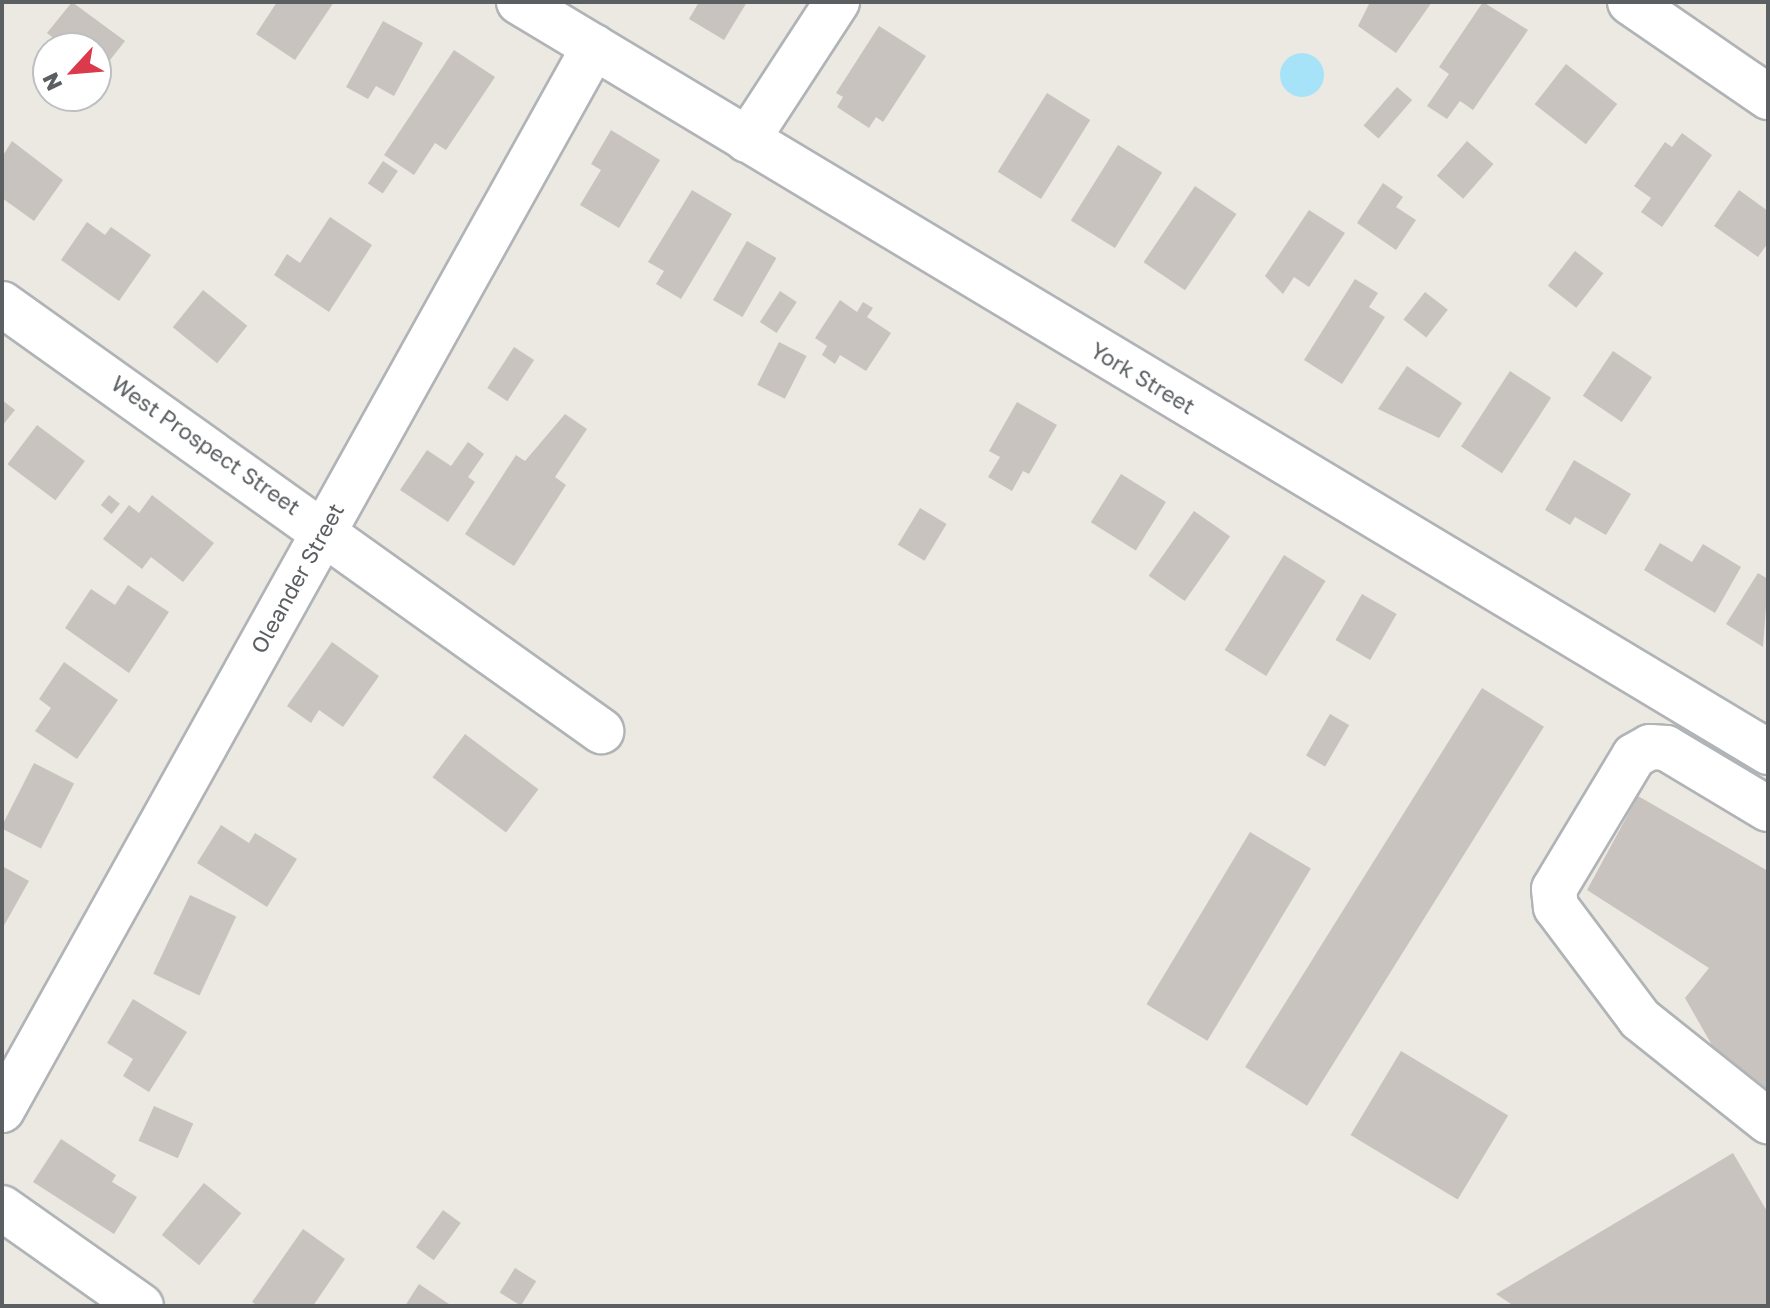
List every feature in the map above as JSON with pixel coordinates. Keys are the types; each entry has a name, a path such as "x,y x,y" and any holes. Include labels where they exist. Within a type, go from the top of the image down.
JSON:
{"street":[{"name":"York Street","path":"519,2 1768,752"},
{"path":"747,140 837,2"},
{"path":"1630,2 1764,86"},
{"name":"Oleander Street","path":"2,1110 594,47"},
{"name":"West Prospect Street","path":"2,304 324,529 601,731"},
{"path":"1768,809 1666,748 1650,747 1634,756 1554,889 1556,907 1640,1019 1768,1121"},
{"path":"2,1208 141,1306"}],"water":[{"path":"1302,53 1317,60 1324,75 1317,90 1302,97 1287,90 1280,75 1287,60"}],"building":[{"path":"72,2 125,41 112,58 112,32 48,32"},
{"path":"277,2 334,2 295,60 256,34"},
{"path":"699,2 747,2 724,40 689,19"},
{"path":"1370,2 1432,2 1396,53 1358,26"},
{"path":"1483,2 1528,30 1473,110 1460,101 1447,119 1427,106 1449,74 1439,67"},
{"path":"383,21 423,43 394,96 376,86 368,99 346,87"},
{"path":"879,26 926,56 883,122 876,117 869,128 837,107 843,97 836,93"},
{"path":"454,50 495,77 446,150 435,143 414,175 384,155"},
{"path":"1566,64 1617,104 1586,144 1535,104"},
{"path":"1397,87 1412,100 1379,139 1364,125"},
{"path":"1047,93 1090,120 1041,199 998,172"},
{"path":"611,130 660,160 619,228 580,205 601,170 591,164"},
{"path":"1682,133 1712,155 1662,227 1641,212 1651,198 1634,186 1665,142 1672,147"},
{"path":"12,141 63,180 34,221 2,198 2,157"},
{"path":"1467,141 1493,164 1463,199 1437,176"},
{"path":"1118,145 1162,173 1115,248 1071,220"},
{"path":"383,161 398,171 383,193 368,183"},
{"path":"1383,183 1403,197 1396,207 1416,220 1396,250 1357,223"},
{"path":"1195,186 1236,214 1185,290 1144,262"},
{"path":"692,190 732,214 681,299 656,284 664,271 648,262"},
{"path":"1739,190 1768,211 1768,243 1758,257 1714,226"},
{"path":"1309,210 1345,233 1309,287 1294,277 1283,294 1265,276"},
{"path":"330,217 372,245 329,312 274,275 287,254 300,263"},
{"path":"87,222 105,235 111,227 151,255 119,301 61,260"},
{"path":"747,241 776,258 742,317 713,300"},
{"path":"1575,251 1603,273 1576,308 1548,286"},
{"path":"1355,279 1378,293 1369,307 1385,317 1342,384 1304,360"},
{"path":"203,290 247,326 217,363 173,327"},
{"path":"780,291 797,302 777,333 760,322"},
{"path":"1425,292 1448,310 1426,337 1403,320"},
{"path":"840,300 857,312 863,302 873,308 867,317 891,333 866,371 840,355 835,364 822,355 827,346 815,338"},
{"path":"779,342 807,356 785,399 757,385"},
{"path":"514,347 534,360 507,401 487,388"},
{"path":"1613,351 1652,377 1622,422 1583,396"},
{"path":"1407,366 1462,403 1439,438 1378,409"},
{"path":"1510,371 1551,398 1502,473 1461,446"},
{"path":"2,400 15,410 2,426"},
{"path":"1017,402 1057,425 1029,474 1023,471 1012,491 988,477 1000,457 989,451"},
{"path":"565,414 587,429 555,477 566,485 514,566 465,534 516,455 525,461"},
{"path":"37,425 85,461 55,500 8,464"},
{"path":"468,442 484,454 468,477 475,482 448,522 400,490 427,450 451,466"},
{"path":"1574,460 1631,494 1606,535 1575,517 1570,525 1545,510"},
{"path":"1121,474 1166,502 1136,550 1091,522"},
{"path":"109,495 120,504 112,514 101,505"},
{"path":"152,495 214,543 183,582 151,557 142,569 103,539 129,505 139,513"},
{"path":"920,508 947,524 924,561 898,545"},
{"path":"1194,511 1230,536 1185,601 1149,576"},
{"path":"1660,543 1692,562 1703,544 1741,567 1715,613 1644,570"},
{"path":"1284,555 1326,581 1266,676 1225,650"},
{"path":"1758,573 1768,579 1763,647 1726,624"},
{"path":"128,585 169,612 129,673 65,628 91,589 115,605"},
{"path":"1362,594 1397,614 1370,660 1336,640"},
{"path":"332,642 379,676 343,727 319,710 311,723 287,706"},
{"path":"64,662 118,700 77,759 35,731 51,708 39,699"},
{"path":"1482,688 1544,727 1307,1106 1245,1067"},
{"path":"1330,714 1349,725 1325,767 1306,756"},
{"path":"465,734 538,789 506,832 433,777"},
{"path":"34,763 74,783 41,848 2,829"},
{"path":"1638,796 1768,871 1768,1097 1721,1061 1685,998 1709,968 1587,890"},
{"path":"221,825 249,843 255,833 297,859 267,907 197,863"},
{"path":"1250,832 1311,869 1207,1041 1146,1004"},
{"path":"2,866 29,881 2,929"},
{"path":"190,895 236,917 199,995 153,974"},
{"path":"133,999 187,1032 149,1092 123,1076 133,1059 107,1043"},
{"path":"1401,1051 1508,1115 1458,1199 1351,1135"},
{"path":"154,1106 193,1123 178,1158 139,1141"},
{"path":"61,1139 116,1175 112,1182 137,1197 114,1234 33,1182"},
{"path":"1733,1153 1768,1213 1768,1306 1514,1306 1496,1294"},
{"path":"204,1183 241,1213 199,1265 162,1235"},
{"path":"443,1210 461,1223 434,1260 416,1247"},
{"path":"303,1229 345,1259 313,1306 258,1306 252,1302"},
{"path":"515,1268 536,1281 521,1306 500,1293"},
{"path":"419,1284 452,1306 405,1306"}]}
